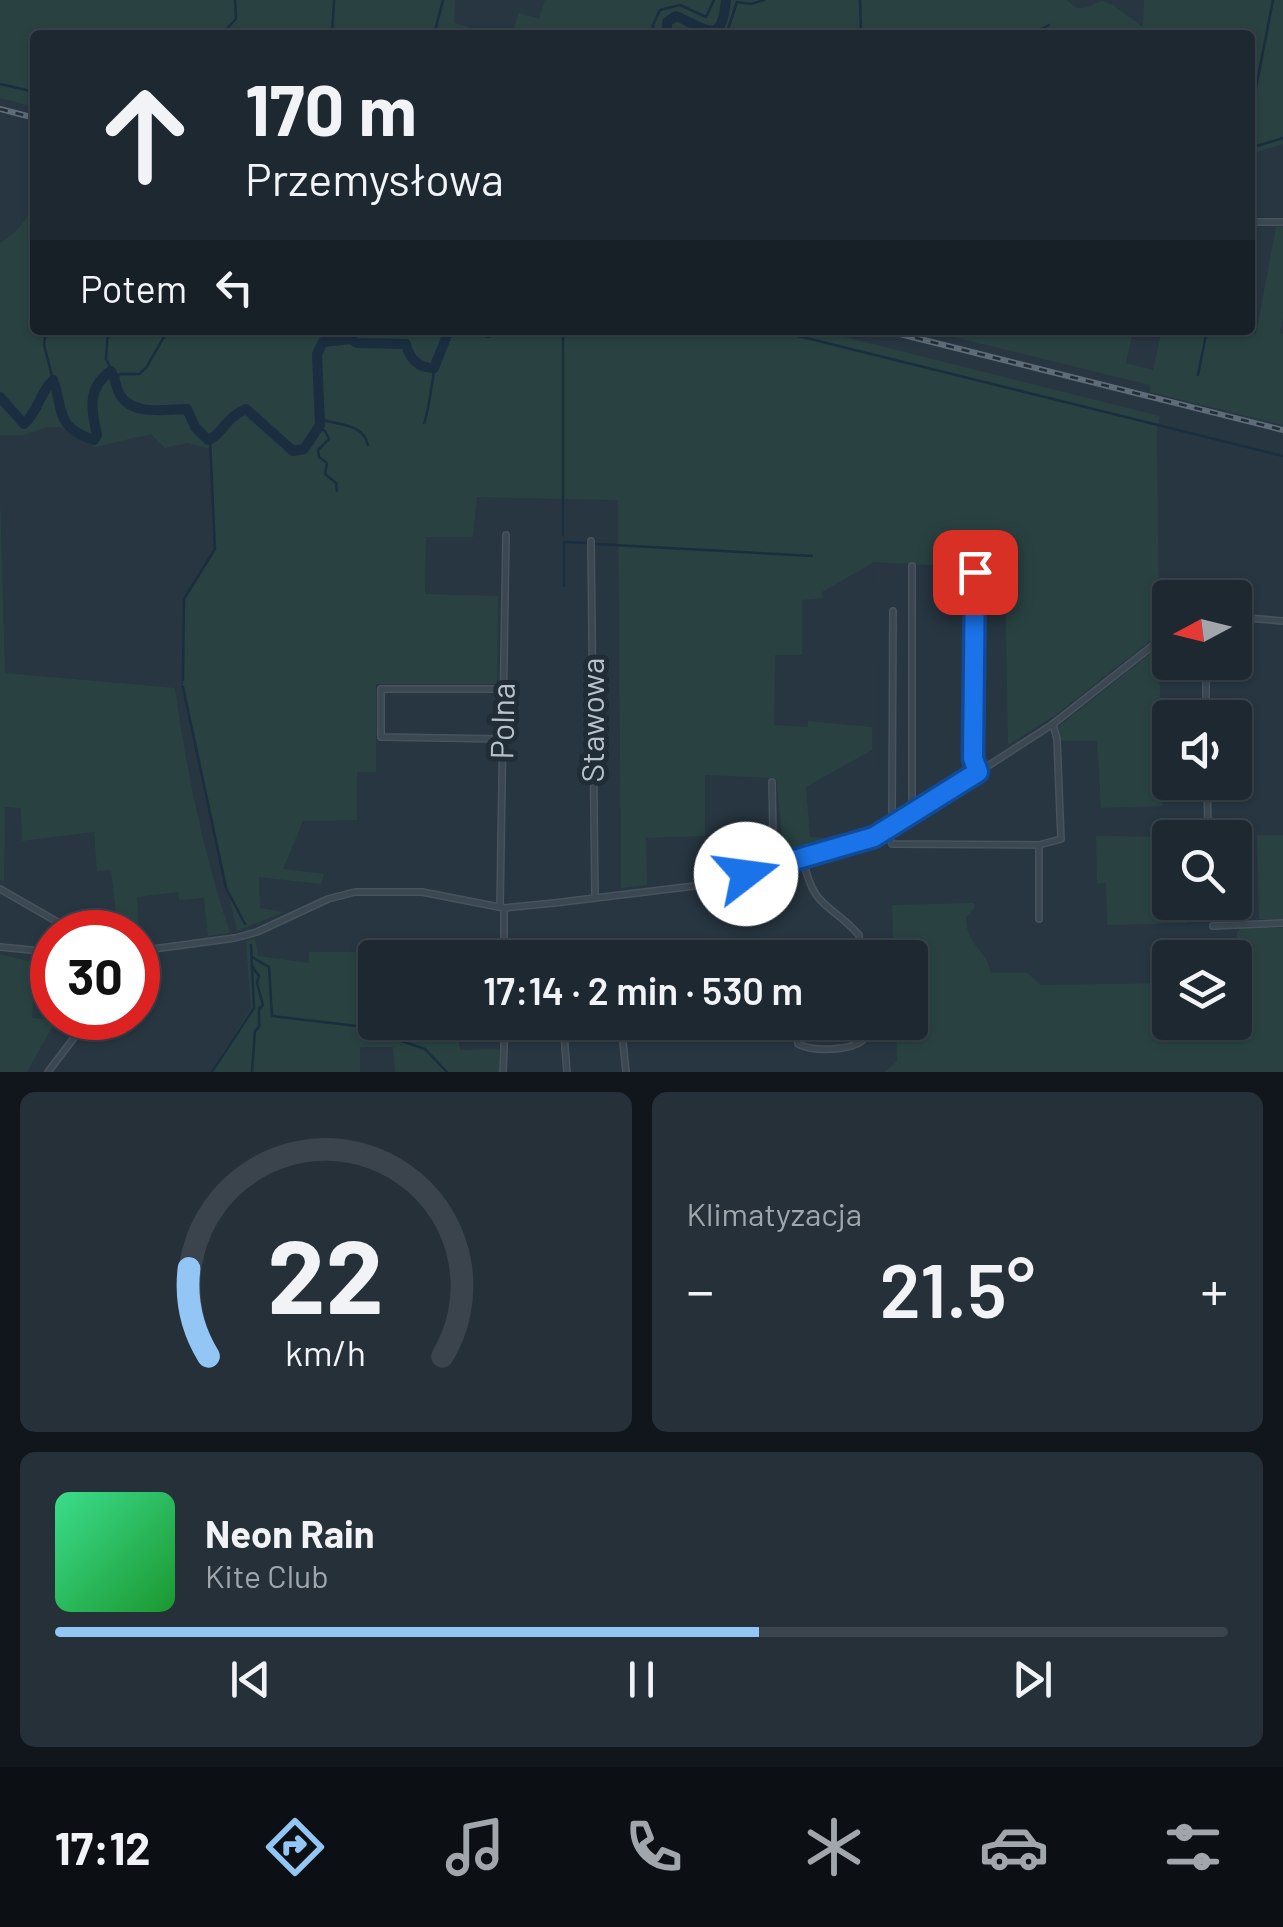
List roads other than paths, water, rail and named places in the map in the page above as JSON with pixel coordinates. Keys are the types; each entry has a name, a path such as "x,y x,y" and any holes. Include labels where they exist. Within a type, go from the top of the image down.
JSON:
{"street":[{"path":"1255,222 1283,222"},
{"name":"Polna","path":"503,940 506,535"},
{"name":"Stawowa","path":"591,541 595,899"},
{"path":"912,566 912,799 918,812"},
{"path":"975,572 973,758 978,772"},
{"path":"893,611 892,814 896,825"},
{"path":"1252,618 1283,621"},
{"path":"160,948 257,932 328,899 355,892 422,892 502,908 677,890 803,859 887,831 1053,724 1152,646"},
{"path":"502,739 381,737 381,688 503,689"},
{"path":"887,831 892,844 1038,844 1061,838 1053,724"},
{"path":"772,782 773,833 781,865"},
{"path":"1038,844 1039,919"},
{"path":"803,859 818,901 859,935 859,940"},
{"path":"0,889 37,910"},
{"path":"1213,926 1283,923"},
{"path":"0,947 30,950"},
{"path":"48,1072 72,1040"},
{"path":"503,1072 504,1040"},
{"path":"565,1040 568,1072"},
{"path":"623,1040 626,1072"},
{"path":"798,1040 806,1048 860,1044 863,1040"}],"waterway":[{"path":"226,30 236,19 235,0"},
{"path":"332,30 334,0"},
{"path":"435,30 443,0"},
{"path":"653,30 660,10 680,5 706,17 714,0"},
{"path":"716,30 726,0"},
{"path":"728,30 737,2 751,4 764,0"},
{"path":"860,0 861,30"},
{"path":"1255,93 1273,0"},
{"path":"667,30 667,22 676,16 708,30"},
{"path":"1040,30 1049,25"},
{"path":"0,84 30,91"},
{"path":"1255,146 1283,138"},
{"path":"45,335 53,380"},
{"path":"108,335 106,359 113,373"},
{"path":"117,379 120,374 139,374 146,368 165,335"},
{"path":"0,397 24,424 53,380 66,423 94,440 94,392 111,371 119,393 132,406 150,410 187,409 195,427 208,440 246,409 293,451 304,449 320,425 317,354 323,342 351,339 357,343 406,344 415,361 434,368 447,335"},
{"path":"563,335 563,535"},
{"path":"794,335 1283,456"},
{"path":"1198,375 1206,335"},
{"path":"424,423 434,368"},
{"path":"319,419 361,432 368,445"},
{"path":"318,427 329,439 318,450 319,457 327,463 325,474 336,483 337,491"},
{"path":"183,680 184,599 215,549 210,440"},
{"path":"564,542 564,586"},
{"path":"564,542 586,543"},
{"path":"596,544 812,556"},
{"path":"183,687 226,888 245,924"},
{"path":"212,1072 254,1008 251,945"},
{"path":"252,957 269,967 272,1016 357,1026 425,1049 447,1072"},
{"path":"252,966 259,976 263,1005 255,1031 252,1072"}],"railway":[{"path":"0,109 30,117"},
{"path":"904,335 1283,430"}]}
